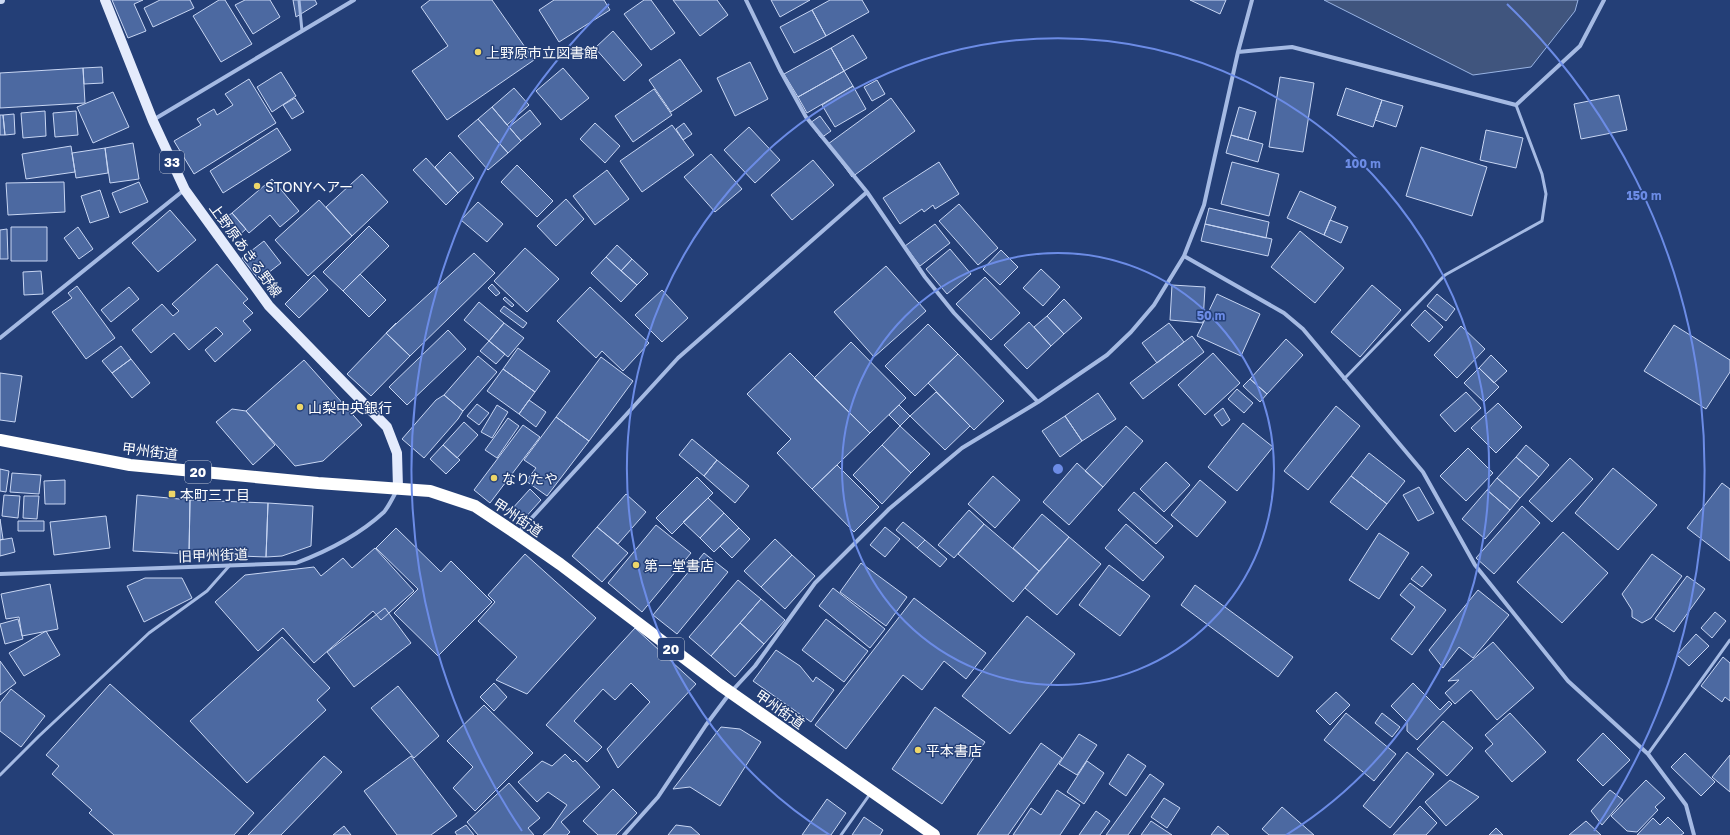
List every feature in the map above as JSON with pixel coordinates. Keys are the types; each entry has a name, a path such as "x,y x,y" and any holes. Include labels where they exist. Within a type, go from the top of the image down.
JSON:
{"highway":[{"name":"甲州街道","path":"0,440 130,465 318,484 430,491 475,506 518,534 730,693 934,835"}],"main road":[{"name":"上野原あきる野線","path":"105,0 153,121 185,190 269,306 387,426 397,453 398,488"}],"street":[{"path":"153,121 354,0"},
{"path":"746,0 780,70 806,117 867,192 925,277 954,313 1038,402"},
{"path":"624,835 658,797 706,725 730,693 755,666 815,584 889,509 962,448 1038,402 1107,355 1131,332 1154,305 1184,256 1204,205 1238,52 1252,0"},
{"path":"1238,52 1292,47 1516,105 1580,46 1604,0"},
{"path":"0,338 72,278 185,190"},
{"path":"518,534 678,358 867,192"},
{"path":"1184,256 1284,313 1303,329 1423,472 1475,565 1568,681 1648,754 1686,805 1694,835"},
{"name":"旧甲州街道","path":"0,574 296,563 327,551 352,536 385,511 398,488"}],"lane":[{"path":"299,0 302,31"},
{"path":"1344,379 1445,275 1542,221 1546,194 1542,174 1516,105"},
{"path":"0,775 39,736 149,633 207,591 230,565"},
{"path":"1648,754 1730,640"},
{"path":"841,835 872,791"}],"water":[{"path":"1324,0 1578,0 1575,11 1531,67 1473,75"}],"building":[{"path":"112,0 143,0 134,4 146,31 128,38"},
{"path":"160,0 190,0 194,8 153,27 144,8"},
{"path":"219,0 225,0 252,44 221,62 193,16"},
{"path":"245,0 270,0 280,17 253,34 235,5"},
{"path":"293,0 315,0 317,4 296,17"},
{"path":"430,0 492,0 534,60 447,120 412,71 448,46 421,7"},
{"path":"554,0 604,0 610,10 559,42 539,10"},
{"path":"644,0 651,0 675,33 651,50 624,14"},
{"path":"673,0 717,0 728,15 700,36"},
{"path":"771,0 810,0 780,17"},
{"path":"830,0 862,0 869,12 826,36 812,10"},
{"path":"1190,0 1226,0 1220,14"},
{"path":"812,10 826,36 794,53 780,27"},
{"path":"613,31 642,65 624,81 595,48"},
{"path":"853,35 867,58 844,71 831,48"},
{"path":"831,48 844,71 798,97 784,74"},
{"path":"680,59 702,91 671,112 649,80"},
{"path":"750,62 768,99 735,116 717,78"},
{"path":"102,67 103,83 84,84 83,68"},
{"path":"83,68 85,103 0,108 0,73"},
{"path":"563,68 589,98 561,120 536,91"},
{"path":"844,71 853,86 807,113 798,97"},
{"path":"281,72 296,96 272,112 257,87"},
{"path":"1280,77 1314,83 1303,152 1269,147"},
{"path":"249,79 276,123 194,174 174,141 201,125 197,119 214,109 217,115 233,105 225,94"},
{"path":"877,80 885,94 872,101 864,87"},
{"path":"853,86 866,109 835,127 822,105"},
{"path":"514,88 529,105 507,125 492,107"},
{"path":"1346,88 1382,100 1373,127 1337,115"},
{"path":"654,89 672,115 633,142 615,116"},
{"path":"113,92 129,127 93,143 77,107"},
{"path":"1619,95 1627,130 1581,139 1574,104"},
{"path":"295,98 304,112 292,119 283,105"},
{"path":"891,98 915,131 852,177 828,144"},
{"path":"1382,100 1403,106 1396,127 1375,120"},
{"path":"492,107 521,141 508,153 478,119"},
{"path":"1239,107 1256,112 1248,140 1231,135"},
{"path":"530,110 541,124 521,141 509,127"},
{"path":"45,111 46,136 23,138 21,113"},
{"path":"76,111 78,135 55,137 53,113"},
{"path":"14,114 15,134 5,135 3,115"},
{"path":"0,115 3,115 5,135 0,135"},
{"path":"820,116 831,131 821,138 810,123"},
{"path":"478,119 508,153 488,170 458,136"},
{"path":"595,123 620,146 605,163 580,139"},
{"path":"684,123 692,134 683,140 676,129"},
{"path":"672,125 694,155 642,192 620,161"},
{"path":"749,127 780,160 755,183 724,150"},
{"path":"277,128 291,150 223,193 210,171"},
{"path":"1486,130 1523,138 1516,168 1480,160"},
{"path":"1231,135 1263,144 1258,162 1226,153"},
{"path":"133,143 139,179 110,183 105,148"},
{"path":"71,146 75,172 26,179 22,154"},
{"path":"1421,147 1487,167 1472,216 1406,196"},
{"path":"105,148 108,173 76,178 72,153"},
{"path":"450,152 474,178 458,193 435,167"},
{"path":"711,154 742,189 715,212 684,177"},
{"path":"426,158 458,193 446,205 413,170"},
{"path":"813,160 834,185 792,220 771,195"},
{"path":"939,162 959,194 935,209 933,205 924,212 922,209 900,224 883,198"},
{"path":"1232,162 1279,174 1269,216 1221,204"},
{"path":"517,165 553,201 537,217 501,182"},
{"path":"607,170 629,199 595,225 573,196"},
{"path":"362,174 388,202 352,236 326,207"},
{"path":"272,179 299,211 280,227 270,215 249,233 232,213"},
{"path":"64,182 65,212 8,215 6,183"},
{"path":"139,182 148,202 120,213 112,193"},
{"path":"100,190 109,217 90,223 81,196"},
{"path":"1300,191 1336,207 1324,235 1287,218"},
{"path":"566,199 584,219 556,246 537,226"},
{"path":"319,200 352,236 308,276 275,240"},
{"path":"478,202 503,224 487,242 461,220"},
{"path":"959,204 998,248 978,265 939,221"},
{"path":"1209,208 1269,222 1266,238 1205,224"},
{"path":"170,210 196,240 158,272 132,243"},
{"path":"232,213 246,229 237,237 223,220"},
{"path":"1330,220 1348,227 1341,243 1324,235"},
{"path":"935,224 950,243 920,266 905,246"},
{"path":"1205,224 1272,239 1268,256 1201,241"},
{"path":"369,226 389,246 343,291 323,272"},
{"path":"11,227 47,227 47,261 11,261"},
{"path":"78,227 93,249 79,259 64,238"},
{"path":"7,229 8,259 0,259 0,230"},
{"path":"1300,231 1344,268 1315,303 1271,267"},
{"path":"264,241 281,263 259,280 242,258"},
{"path":"617,245 632,259 621,271 606,257"},
{"path":"525,248 559,279 527,312 494,281"},
{"path":"950,249 971,274 947,294 926,269"},
{"path":"1001,250 1018,267 1000,285 983,269"},
{"path":"474,253 495,273 410,356 386,333"},
{"path":"606,257 637,285 621,302 591,273"},
{"path":"632,259 648,274 637,285 621,271"},
{"path":"217,264 248,299 243,303 253,313 243,321 251,330 215,362 205,350 223,334 216,327 189,350 174,333 151,353 132,330 162,304 173,316 179,311 172,304"},
{"path":"886,266 926,311 874,357 834,312"},
{"path":"1041,269 1060,287 1043,306 1023,288"},
{"path":"41,271 43,294 24,295 23,272"},
{"path":"360,274 386,300 369,317 343,291"},
{"path":"314,275 328,290 299,318 285,304"},
{"path":"985,277 1020,313 991,340 956,304"},
{"path":"492,284 500,293 496,296 488,288"},
{"path":"1172,285 1205,287 1203,323 1170,320"},
{"path":"1372,285 1401,310 1360,357 1331,332"},
{"path":"77,286 115,338 86,359 52,312 72,298 68,293"},
{"path":"129,287 139,299 111,322 101,310"},
{"path":"590,287 649,343 623,371 602,351 596,358 557,321"},
{"path":"662,290 688,318 662,342 635,315"},
{"path":"1217,294 1260,314 1241,356 1197,336"},
{"path":"1437,294 1455,309 1446,321 1427,306"},
{"path":"505,297 514,305 512,307 503,299"},
{"path":"1064,299 1082,318 1064,334 1047,316"},
{"path":"479,302 504,323 489,341 464,320"},
{"path":"504,306 527,323 523,328 500,311"},
{"path":"1425,310 1443,327 1429,342 1411,325"},
{"path":"1047,316 1064,334 1051,346 1034,327"},
{"path":"1029,322 1051,346 1027,369 1004,345"},
{"path":"504,323 524,338 508,357 489,341"},
{"path":"1169,323 1184,342 1157,363 1142,343"},
{"path":"928,324 958,354 915,396 885,366"},
{"path":"1674,325 1730,360 1730,372 1706,409 1644,371"},
{"path":"1461,326 1485,349 1457,378 1434,355"},
{"path":"448,330 466,349 407,405 389,387"},
{"path":"386,333 410,356 371,396 347,374"},
{"path":"1192,336 1204,352 1143,399 1130,383"},
{"path":"1286,339 1303,355 1267,394 1250,379"},
{"path":"489,341 505,354 496,364 480,351"},
{"path":"851,342 906,398 870,433 814,378"},
{"path":"121,346 131,359 112,373 102,361"},
{"path":"518,348 550,371 535,392 503,369"},
{"path":"790,353 870,433 812,489 777,453 791,439 747,394"},
{"path":"1213,353 1240,383 1205,415 1178,385"},
{"path":"958,354 1004,401 974,430 928,383"},
{"path":"1491,355 1507,371 1494,383 1479,368"},
{"path":"478,356 497,372 463,411 444,395"},
{"path":"601,357 633,381 589,441 556,417"},
{"path":"131,359 150,383 132,398 112,373"},
{"path":"304,360 362,425 323,461 295,466 246,411"},
{"path":"1479,368 1499,387 1484,402 1464,383"},
{"path":"503,369 535,392 519,414 487,391"},
{"path":"0,373 22,376 15,422 0,420"},
{"path":"1250,379 1267,394 1260,402 1243,386"},
{"path":"1237,389 1253,403 1244,413 1228,399"},
{"path":"936,392 970,426 945,450 910,416"},
{"path":"1466,392 1481,408 1455,432 1440,415"},
{"path":"1098,393 1116,419 1082,441 1065,416"},
{"path":"444,395 463,411 458,419 424,458 402,439 436,400"},
{"path":"529,400 546,412 536,427 519,414"},
{"path":"1498,403 1522,427 1496,453 1471,428"},
{"path":"477,404 489,413 479,425 467,416"},
{"path":"497,405 508,412 492,438 481,432"},
{"path":"899,405 910,416 900,426 889,415"},
{"path":"1336,406 1360,426 1308,490 1284,471"},
{"path":"1223,408 1230,420 1222,426 1214,415"},
{"path":"232,409 246,411 275,445 253,465 216,422"},
{"path":"1065,416 1082,441 1060,457 1042,431"},
{"path":"556,417 589,441 547,496 526,481 536,468 524,460"},
{"path":"508,418 519,426 497,458 485,450"},
{"path":"464,422 478,435 457,458 443,445"},
{"path":"1243,423 1273,447 1237,491 1208,467"},
{"path":"523,425 540,437 490,503 474,490"},
{"path":"900,426 930,454 911,473 882,445"},
{"path":"1126,426 1143,441 1103,487 1085,471"},
{"path":"692,439 717,460 704,476 679,455"},
{"path":"443,445 460,460 446,474 430,459"},
{"path":"882,445 911,473 882,504 853,475"},
{"path":"1526,445 1549,465 1539,477 1516,457"},
{"path":"1468,448 1493,473 1466,501 1440,476"},
{"path":"1369,453 1405,481 1387,504 1351,476"},
{"path":"1516,457 1539,477 1520,498 1497,478"},
{"path":"1570,458 1593,479 1552,522 1529,501"},
{"path":"717,460 749,486 735,503 704,476"},
{"path":"1166,462 1190,485 1164,512 1140,489"},
{"path":"1077,463 1103,487 1069,525 1043,502"},
{"path":"837,465 879,507 854,532 812,489"},
{"path":"1613,468 1657,505 1618,550 1575,513"},
{"path":"0,469 9,471 6,492 0,491"},
{"path":"12,473 41,475 39,494 10,492"},
{"path":"993,476 1020,500 995,528 968,504"},
{"path":"1351,476 1387,504 1367,530 1330,502"},
{"path":"697,477 713,493 672,534 656,518"},
{"path":"1497,478 1520,498 1510,510 1487,490"},
{"path":"65,480 65,504 45,504 44,481"},
{"path":"1200,480 1226,502 1197,537 1171,515"},
{"path":"1722,483 1730,489 1730,561 1687,528"},
{"path":"1419,487 1434,513 1418,521 1403,495"},
{"path":"530,489 541,500 523,520 511,510"},
{"path":"1487,490 1510,510 1485,539 1462,519"},
{"path":"1134,492 1173,526 1156,544 1118,510"},
{"path":"626,494 646,512 618,544 597,527"},
{"path":"4,495 20,496 18,518 2,516"},
{"path":"137,495 190,500 189,554 133,551"},
{"path":"24,496 39,496 37,519 23,518"},
{"path":"708,498 724,513 700,538 683,522"},
{"path":"190,500 268,503 266,557 189,554"},
{"path":"268,503 313,506 311,546 282,556 266,557"},
{"path":"1522,506 1540,523 1494,574 1476,558"},
{"path":"969,510 984,524 954,558 938,545"},
{"path":"724,513 739,528 714,552 700,538"},
{"path":"1042,514 1069,537 1039,571 1013,548"},
{"path":"106,516 110,548 54,555 50,522"},
{"path":"0,519 3,539 0,540"},
{"path":"18,521 44,521 44,531 18,531"},
{"path":"903,522 925,540 917,548 896,530"},
{"path":"984,524 1039,571 1013,602 958,554"},
{"path":"1126,524 1164,557 1143,581 1105,548"},
{"path":"656,525 691,553 642,612 608,583"},
{"path":"597,527 628,553 602,582 572,556"},
{"path":"885,527 900,539 885,557 870,545"},
{"path":"396,528 441,572 451,561 492,602 438,656 394,613 418,589 376,548"},
{"path":"739,528 750,539 732,558 720,546"},
{"path":"1563,532 1608,573 1562,623 1517,582"},
{"path":"1379,533 1409,553 1379,599 1349,580"},
{"path":"1069,537 1101,564 1057,615 1025,588"},
{"path":"12,538 15,552 0,556 0,540"},
{"path":"775,539 792,555 761,587 744,571"},
{"path":"925,540 947,559 940,567 917,548"},
{"path":"375,548 414,591 381,620 373,611 314,663 283,628 258,651 215,602 245,575 314,567 321,576 343,558 352,568"},
{"path":"704,553 728,572 677,634 653,615"},
{"path":"525,554 596,618 527,694 496,680 517,657 478,621 495,602 488,595"},
{"path":"1652,554 1682,576 1651,618 1642,623 1632,617 1632,610 1622,594"},
{"path":"792,555 815,576 785,609 761,587"},
{"path":"861,563 907,597 886,626 840,592"},
{"path":"1109,565 1150,596 1120,636 1079,605"},
{"path":"1422,566 1432,575 1422,587 1411,579"},
{"path":"1687,576 1705,589 1674,632 1655,619"},
{"path":"145,578 182,578 192,598 144,622 127,586"},
{"path":"738,580 761,599 711,656 689,637"},
{"path":"1410,583 1446,610 1412,655 1391,639 1415,607 1400,595"},
{"path":"50,584 58,629 22,636 19,617 6,619 1,594"},
{"path":"1195,585 1293,657 1278,677 1181,605"},
{"path":"833,588 885,629 870,648 819,606"},
{"path":"1478,590 1509,615 1473,658 1459,647 1443,668 1429,650"},
{"path":"914,598 986,653 966,679 944,661 922,690 903,675 846,749 815,725"},
{"path":"761,599 785,620 764,644 740,623"},
{"path":"385,608 411,643 354,687 327,652"},
{"path":"1715,612 1726,621 1712,638 1701,628"},
{"path":"1027,616 1075,654 1010,734 962,696"},
{"path":"18,619 23,639 5,644 0,624"},
{"path":"826,619 868,651 844,682 802,650"},
{"path":"740,623 764,644 735,677 711,656"},
{"path":"635,628 696,684 618,768 607,749 650,702 631,683 615,700 603,689 574,721 602,747 587,762 546,725"},
{"path":"46,631 60,655 24,676 9,653"},
{"path":"1696,634 1709,646 1689,666 1677,655"},
{"path":"282,637 330,688 317,700 326,710 247,783 190,721"},
{"path":"1493,642 1534,688 1497,720 1471,690 1455,704 1445,693 1459,680 1448,681"},
{"path":"776,650 800,666 813,682 816,677 834,690 811,722 753,681"},
{"path":"1723,657 1730,663 1730,701 1725,697 1722,702 1701,686"},
{"path":"0,661 16,683 0,695"},
{"path":"494,683 507,697 494,711 480,697"},
{"path":"1413,683 1440,710 1449,701 1452,704 1417,740 1407,731 1407,722 1391,706"},
{"path":"110,684 254,813 234,835 114,835 89,813 92,810 52,774 59,766 46,755"},
{"path":"398,686 439,736 414,758 371,708"},
{"path":"11,689 45,716 21,747 0,731 0,703"},
{"path":"1336,692 1350,705 1330,725 1316,711"},
{"path":"484,705 533,753 475,811 453,788 473,767 447,741"},
{"path":"935,707 985,742 942,804 892,769"},
{"path":"1346,713 1396,754 1374,781 1324,740"},
{"path":"1382,713 1400,727 1392,737 1375,723"},
{"path":"1510,713 1546,752 1512,782 1485,751 1493,744 1485,735"},
{"path":"1443,721 1473,748 1447,776 1417,749"},
{"path":"721,727 740,729 761,742 720,806 690,787 673,789"},
{"path":"1603,733 1630,760 1603,786 1577,760"},
{"path":"1079,734 1097,745 1077,775 1059,764"},
{"path":"1041,743 1062,758 1008,835 977,835"},
{"path":"1407,752 1434,774 1390,828 1363,806"},
{"path":"1685,753 1715,782 1701,796 1671,767"},
{"path":"565,754 573,762 575,760 600,787 561,822 570,832 567,835 543,835 551,828 567,805 548,792 537,802 518,782 542,761 552,766"},
{"path":"1128,754 1146,766 1126,796 1109,784"},
{"path":"1730,755 1730,792 1712,777"},
{"path":"324,756 342,772 281,835 248,835"},
{"path":"411,756 457,816 431,835 397,835 364,791"},
{"path":"1087,761 1104,773 1084,804 1067,792"},
{"path":"1150,774 1164,784 1128,835 1106,835"},
{"path":"1450,780 1479,797 1446,826 1425,802"},
{"path":"1646,780 1665,798 1655,807 1658,810 1637,832 1627,831 1611,816"},
{"path":"509,783 540,818 528,828 534,835 478,835 467,822"},
{"path":"613,789 637,813 616,835 598,835 583,821"},
{"path":"1057,790 1080,805 1060,835 1013,835 1031,808 1041,815"},
{"path":"1610,790 1623,800 1602,825 1591,811"},
{"path":"1164,798 1180,808 1167,828 1151,817"},
{"path":"827,799 846,813 831,835 802,835"},
{"path":"1420,806 1437,823 1426,835 1393,835"},
{"path":"1282,807 1314,835 1269,835 1262,829"},
{"path":"1096,811 1110,821 1100,835 1079,835"},
{"path":"864,817 883,830 880,835 852,835"},
{"path":"1668,817 1684,833 1681,835 1637,835 1653,818 1660,825"},
{"path":"1151,821 1172,835 1141,835"},
{"path":"1586,821 1601,835 1569,835"},
{"path":"466,825 474,835 457,835 455,832"},
{"path":"676,825 691,827 700,835 668,835"},
{"path":"344,826 351,835 333,835"},
{"path":"1218,826 1229,835 1211,835"},
{"path":"1496,828 1503,835 1489,835"}],"place":[{"name":"上野原市立図書館","path":"478,52"},
{"name":"STONYヘアー","path":"257,186"},
{"name":"山梨中央銀行","path":"300,407"},
{"name":"なりたや","path":"494,478"},
{"name":"本町三丁目","path":"172,494"},
{"name":"第一堂書店","path":"636,565"},
{"name":"平本書店","path":"918,750"}]}
